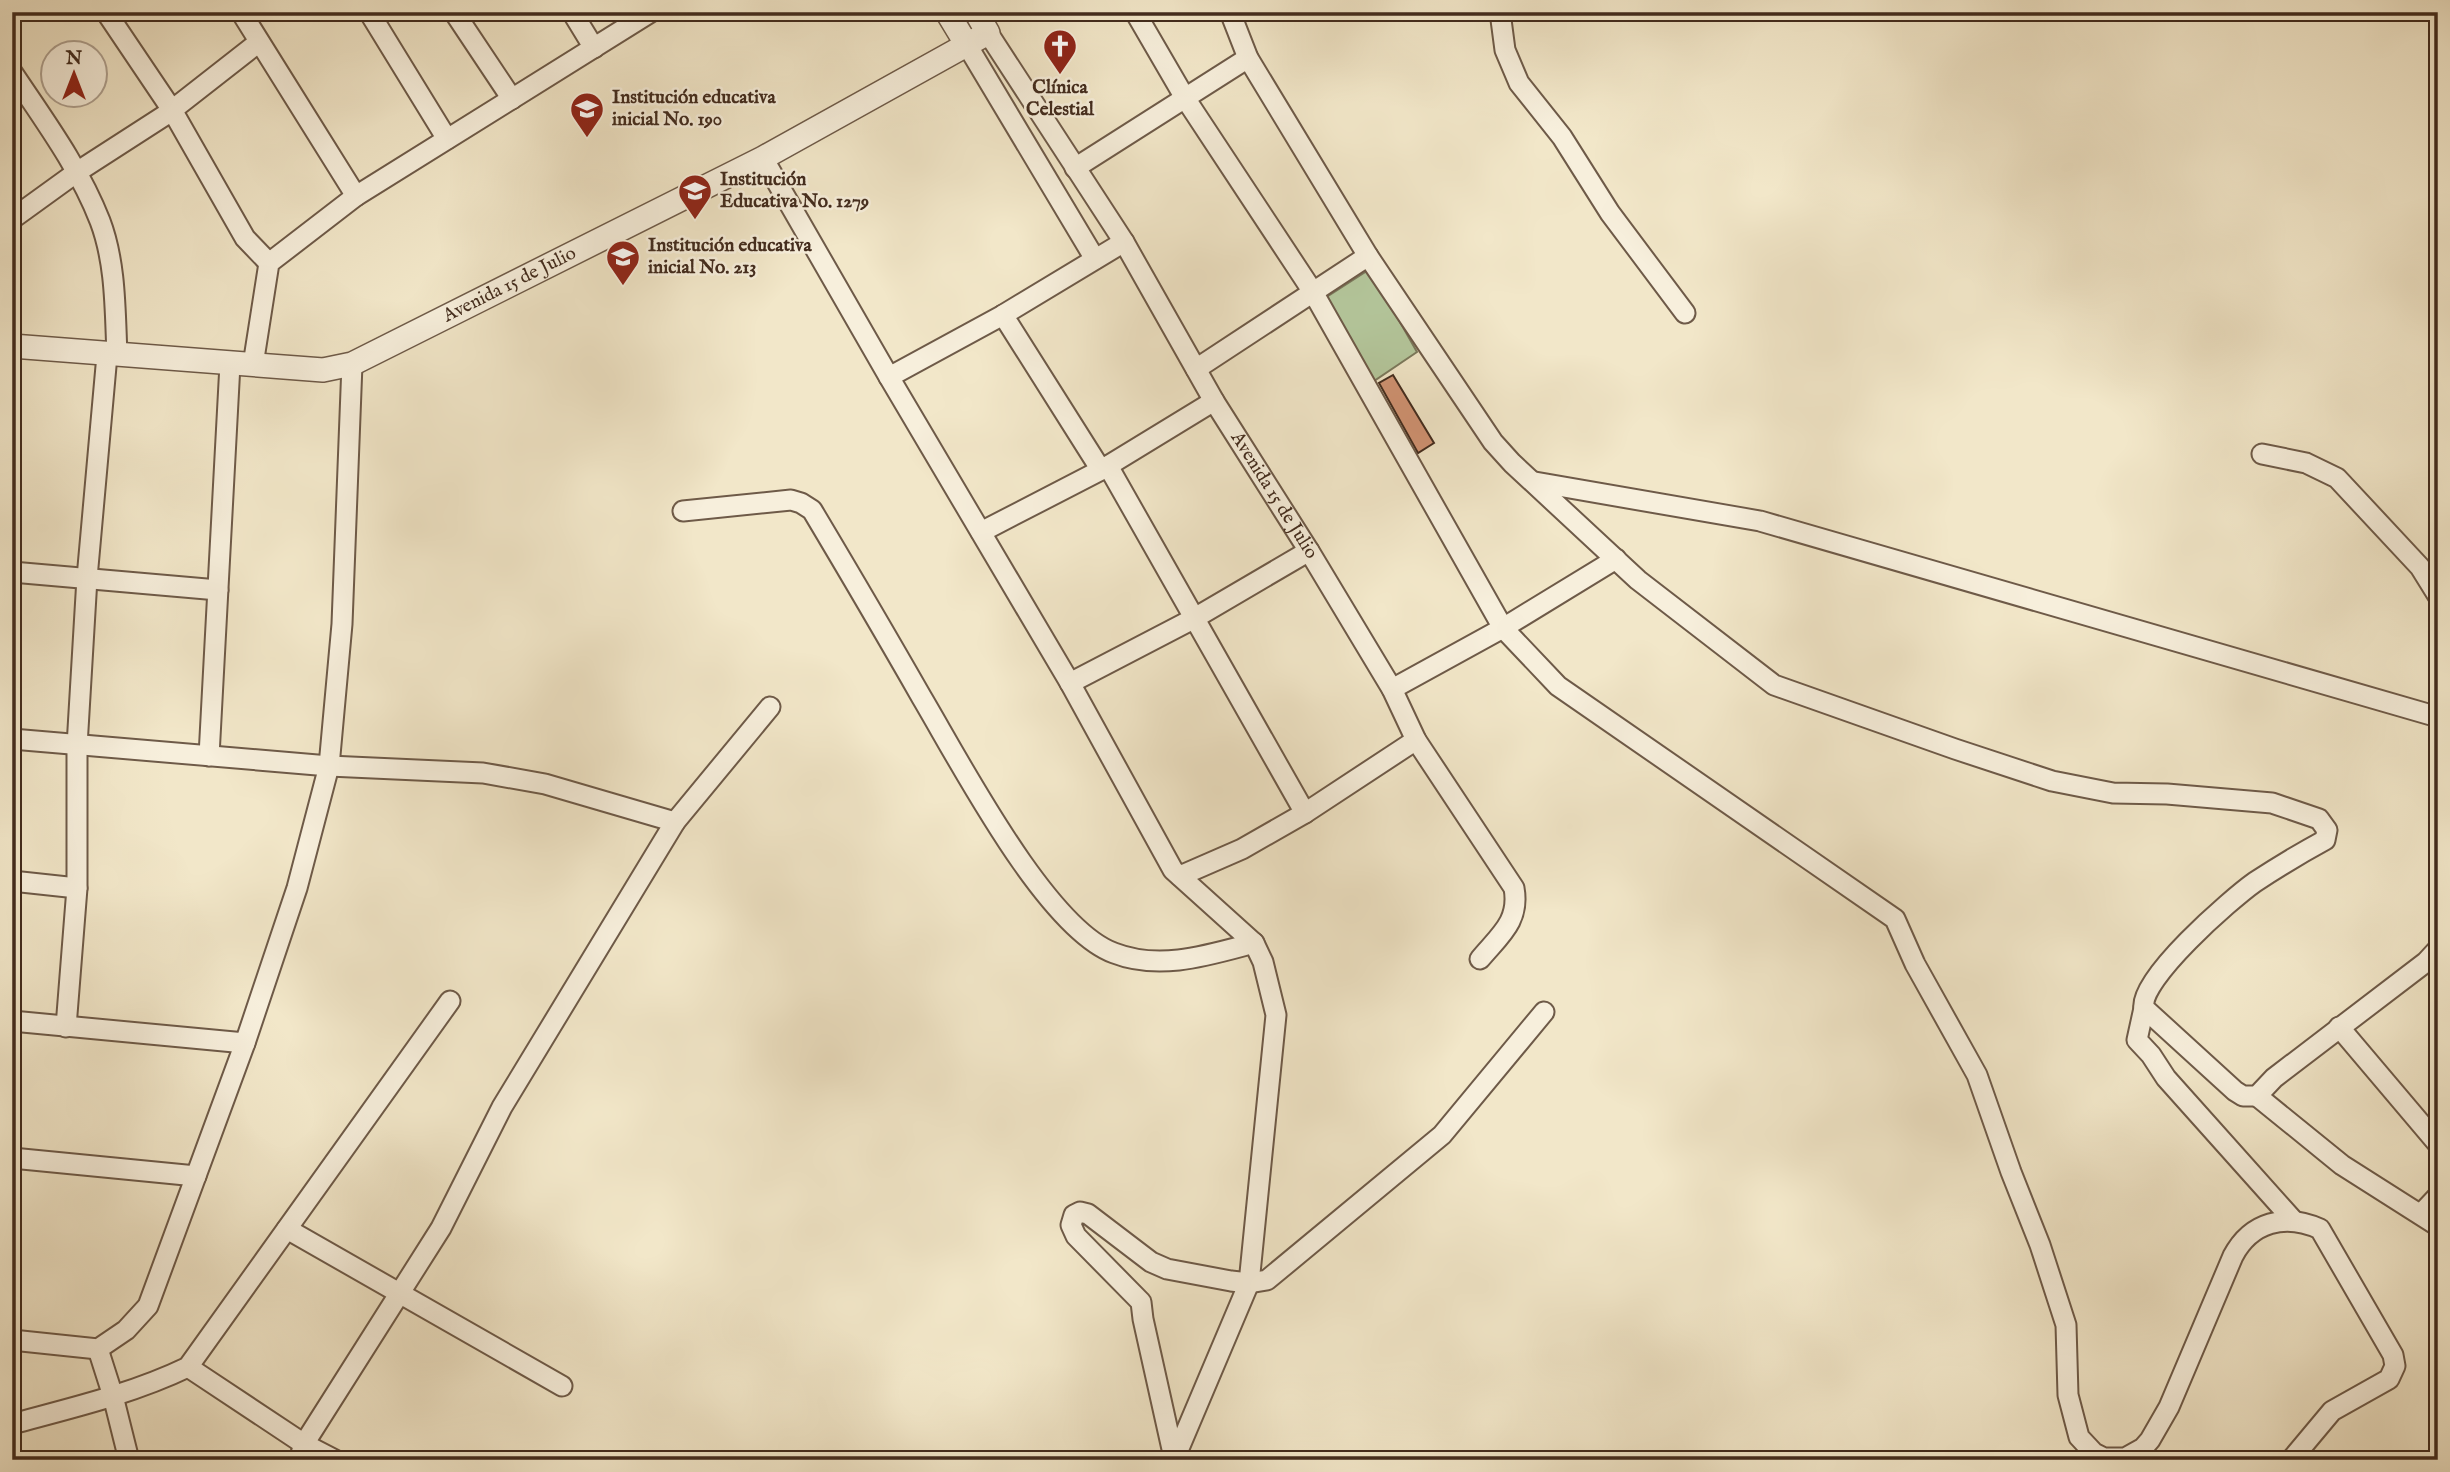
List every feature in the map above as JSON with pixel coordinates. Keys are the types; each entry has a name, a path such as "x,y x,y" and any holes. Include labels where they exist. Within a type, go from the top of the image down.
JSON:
{"street":[{"path":"106,12 172,110 245,238 269,263"},
{"path":"241,12 355,196"},
{"path":"369,12 447,139"},
{"path":"454,12 512,99"},
{"path":"572,12 594,48"},
{"path":"253,365 269,263 355,196 651,12"},
{"path":"947,12 1095,259"},
{"name":"Avenida 15 de Julio","path":"976,12 1124,242 1214,401 1392,689 1416,740 1514,888 1517,903 1514,916 1480,959"},
{"path":"1135,12 1185,98 1313,292 1503,628 1558,686 1895,919 1915,964 1977,1075 2040,1245 2066,1325 2068,1395 2079,1437 2093,1456 2125,1458 2143,1448 2169,1406 2238,1246 2265,1224 2293,1220 2320,1229 2395,1360 2389,1379 2332,1411 2291,1460"},
{"path":"1230,12 1248,58 1368,256 1493,442 1512,463 1638,580 1774,685 2052,781 2113,793 2166,794 2272,803 2319,819 2327,830 2325,841 2253,884 2164,965 2144,995 2137,1040 2166,1078 2293,1220"},
{"path":"1500,12 1505,50 1519,83 1562,137 1610,213 1685,313"},
{"name":"Avenida 15 de Julio","path":"12,346 323,370 352,364 763,158 988,33"},
{"path":"12,219 77,172 172,110 260,42"},
{"path":"1075,168 1248,58"},
{"path":"12,72 77,172 100,223 111,264 112,355 88,578 77,746 76,888 66,1027"},
{"path":"763,158 1070,682 1173,870 1254,943 1266,971 1276,1014 1249,1283 1174,1459"},
{"path":"889,377 1003,315 1124,242"},
{"path":"1196,369 1368,256"},
{"path":"1003,315 1105,468 1305,813"},
{"path":"209,756 230,364"},
{"path":"12,1340 98,1349 126,1330 148,1306 245,1042 297,888 329,766 342,624 352,364"},
{"path":"981,532 1105,468 1214,401"},
{"path":"2262,454 2306,463 2337,478 2420,567 2438,596"},
{"path":"1534,482 1760,521 2438,717"},
{"path":"683,511 791,500 812,510 964,769 1030,875 1061,912 1097,944 1113,953 1135,959 1175,961 1194,959 1254,943"},
{"path":"1070,682 1194,619 1309,551"},
{"path":"1392,689 1503,628 1616,559"},
{"path":"12,572 218,590"},
{"path":"302,1452 441,1228 502,1107 675,822 770,707"},
{"path":"12,739 329,766 483,774 545,784 675,822"},
{"path":"1180,876 1242,849 1305,813 1416,740"},
{"path":"12,881 76,888"},
{"path":"2257,1096 2274,1078 2339,1027 2434,958"},
{"path":"12,1424 114,1396 188,1367 450,1001"},
{"path":"2144,1008 2235,1091 2243,1096 2257,1096 2342,1166 2438,1226"},
{"path":"1174,1459 1141,1302 1076,1236 1071,1226 1072,1217 1080,1212 1088,1214 1151,1262 1167,1269 1249,1283 1267,1280 1442,1135 1544,1012"},
{"path":"12,1021 245,1042"},
{"path":"2339,1027 2438,1144"},
{"path":"12,1158 196,1176"},
{"path":"2421,1214 2438,1196"},
{"path":"287,1229 562,1386"},
{"path":"98,1349 114,1396 129,1460"},
{"path":"188,1367 302,1452 335,1460"}],"green space":[{"path":"1370,269 1417,352 1374,381 1325,298"}],"building":[{"path":"1393,375 1434,443 1418,453 1379,383"}],"place":[{"name":"Clínica Celestial","path":"1060,76"},
{"name":"Institución educativa inicial No. 190","path":"587,139"},
{"name":"Institución Educativa No. 1279","path":"695,221"},
{"name":"Institución educativa inicial No. 213","path":"623,287"}]}
